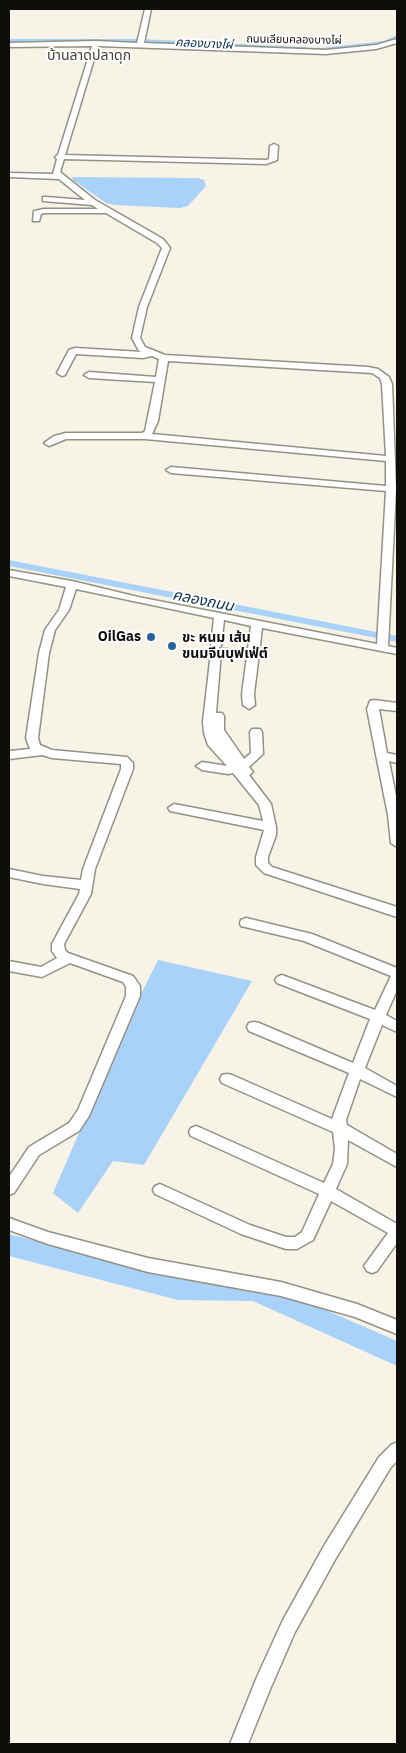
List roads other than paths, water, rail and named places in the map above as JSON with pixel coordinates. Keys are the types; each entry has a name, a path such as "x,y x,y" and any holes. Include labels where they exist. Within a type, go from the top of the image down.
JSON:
{"street":[{"path":"141,42 148,9"},
{"name":"ถนนเลียบคลองบางไผ่","path":"9,45 141,42 326,52 376,47 397,41"},
{"path":"96,44 56,173 94,204 160,241 166,248 143,307 136,338 142,349 164,358 375,371 384,377 387,384 392,459 383,645"},
{"path":"60,157 266,162 273,160 274,146"},
{"path":"9,175 59,177"},
{"path":"46,199 94,204"},
{"path":"36,219 38,213 44,211 108,211"},
{"path":"62,373 72,352 75,351 152,354"},
{"path":"145,436 149,432 153,421 164,358"},
{"path":"89,375 160,380"},
{"path":"49,443 66,436 145,436 392,459"},
{"path":"171,470 391,489"},
{"path":"9,573 72,584 138,600 257,624 383,645 397,651"},
{"path":"9,1189 34,1151 74,1127 79,1120 133,996 133,986 128,978 63,956 59,951 58,944 85,894 89,869 128,769 127,763 123,760 52,754 42,751 36,747 32,738 44,653 50,630 64,610 72,584"},
{"path":"222,617 215,690 209,722 212,742 240,767 265,804 270,835 262,857 262,864 268,870 397,912"},
{"path":"384,623 397,620"},
{"path":"249,705 248,694 257,624"},
{"path":"397,707 374,704 373,709 381,755 396,816 397,843"},
{"path":"202,766 228,770 240,767 257,754 256,732"},
{"path":"10,757 42,751"},
{"path":"381,755 397,759"},
{"path":"174,808 270,827"},
{"path":"9,873 87,885"},
{"path":"246,923 306,937 397,973"},
{"path":"9,966 42,972 69,958"},
{"path":"160,1190 246,1230 286,1243 297,1243 308,1236 340,1164 342,1149 339,1120 340,1110 378,1017 397,977"},
{"path":"282,980 378,1017 397,1027"},
{"path":"254,1027 356,1070 397,1092"},
{"path":"227,1079 341,1129 397,1161"},
{"path":"196,1132 329,1192 397,1232 372,1266"},
{"path":"9,1224 48,1238 148,1265 281,1289 357,1311 397,1326"},
{"path":"239,1744 263,1683 289,1626 335,1544 385,1462 397,1450"}],"water":[{"path":"72,177 198,178 204,180 206,186 188,206 180,208 114,205 106,203 73,180"},
{"path":"158,960 252,981 144,1165 113,1161 78,1213 53,1193 128,1020"}],"waterway":[{"name":"คลองบางไผ่","path":"9,41 141,41 321,50 386,43 397,37"},
{"name":"คลองถนน","path":"9,563 397,639"},
{"path":"9,1245 178,1289 255,1290 397,1354"}],"tunnel":[{"path":"223,653 224,648"}],"place":[{"name":"OilGas","path":"151,637"},
{"name":"ขะ หนม เส้น ขนมจีนบุฟเฟ่ต์","path":"172,646"}],"district":[{"name":"บ้านลาดปลาดุก","path":"89,56"}]}
